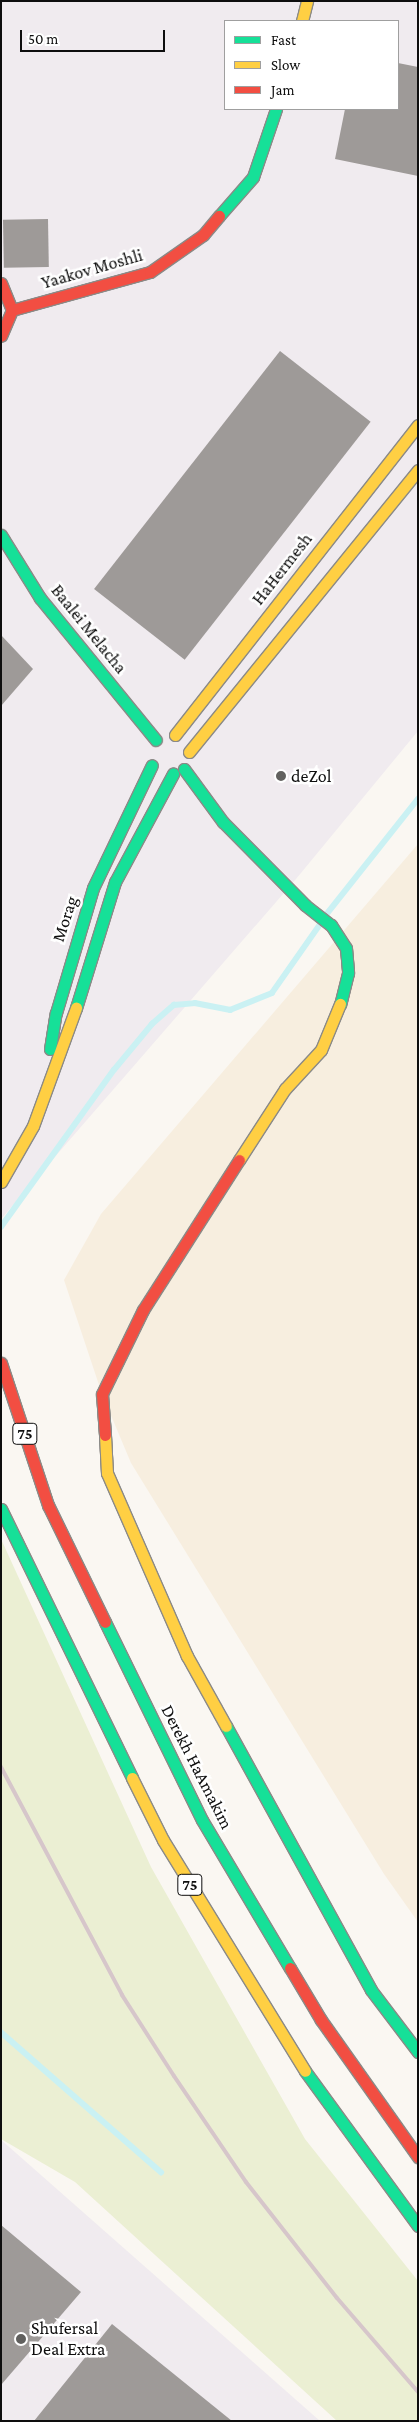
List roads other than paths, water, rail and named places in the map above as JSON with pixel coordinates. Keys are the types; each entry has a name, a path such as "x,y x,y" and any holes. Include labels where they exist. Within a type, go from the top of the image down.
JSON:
{"main road":[{"path":"302,20 307,1"},
{"name":"Yaakov Moshli","path":"12,310 150,272 203,235 253,177 276,110"},
{"path":"1,283 12,310 1,336"},
{"name":"HaHermesh","path":"175,735 418,425"},
{"path":"190,752 184,741 175,735 156,740 150,752 152,765 161,773 172,774 184,769 190,752 418,470"},
{"name":"Baalei Melacha","path":"1,535 40,598 156,740"},
{"name":"Morag","path":"43,1095 56,1013 79,928 111,848 152,765"},
{"path":"184,769 223,822 304,905 331,925 346,948 348,973 334,1026 322,1050 285,1090 143,1310 102,1394 107,1473 187,1656 371,1990 418,2052"},
{"name":"Morag","path":"1,1182 20,1155 43,1095 74,1013 115,882 172,774"},
{"name":"Derekh HaAmakim","path":"1,1363 48,1505 202,1820 321,2020 418,2157"},
{"name":"75","path":"1,1509 163,1840 286,2045 418,2226"}],"waterway":[{"path":"326,915 418,799"},
{"path":"1,1227 114,1070 152,1024 174,1005 195,1003 230,1010 272,993 321,923"},
{"path":"1,2032 161,2172"}],"railway":[{"path":"1,1767 122,1995 174,2076 246,2182 337,2298 418,2392"}],"place":[{"name":"deZol","path":"281,776"},
{"name":"Shufersal Deal Extra","path":"21,2339"}]}
